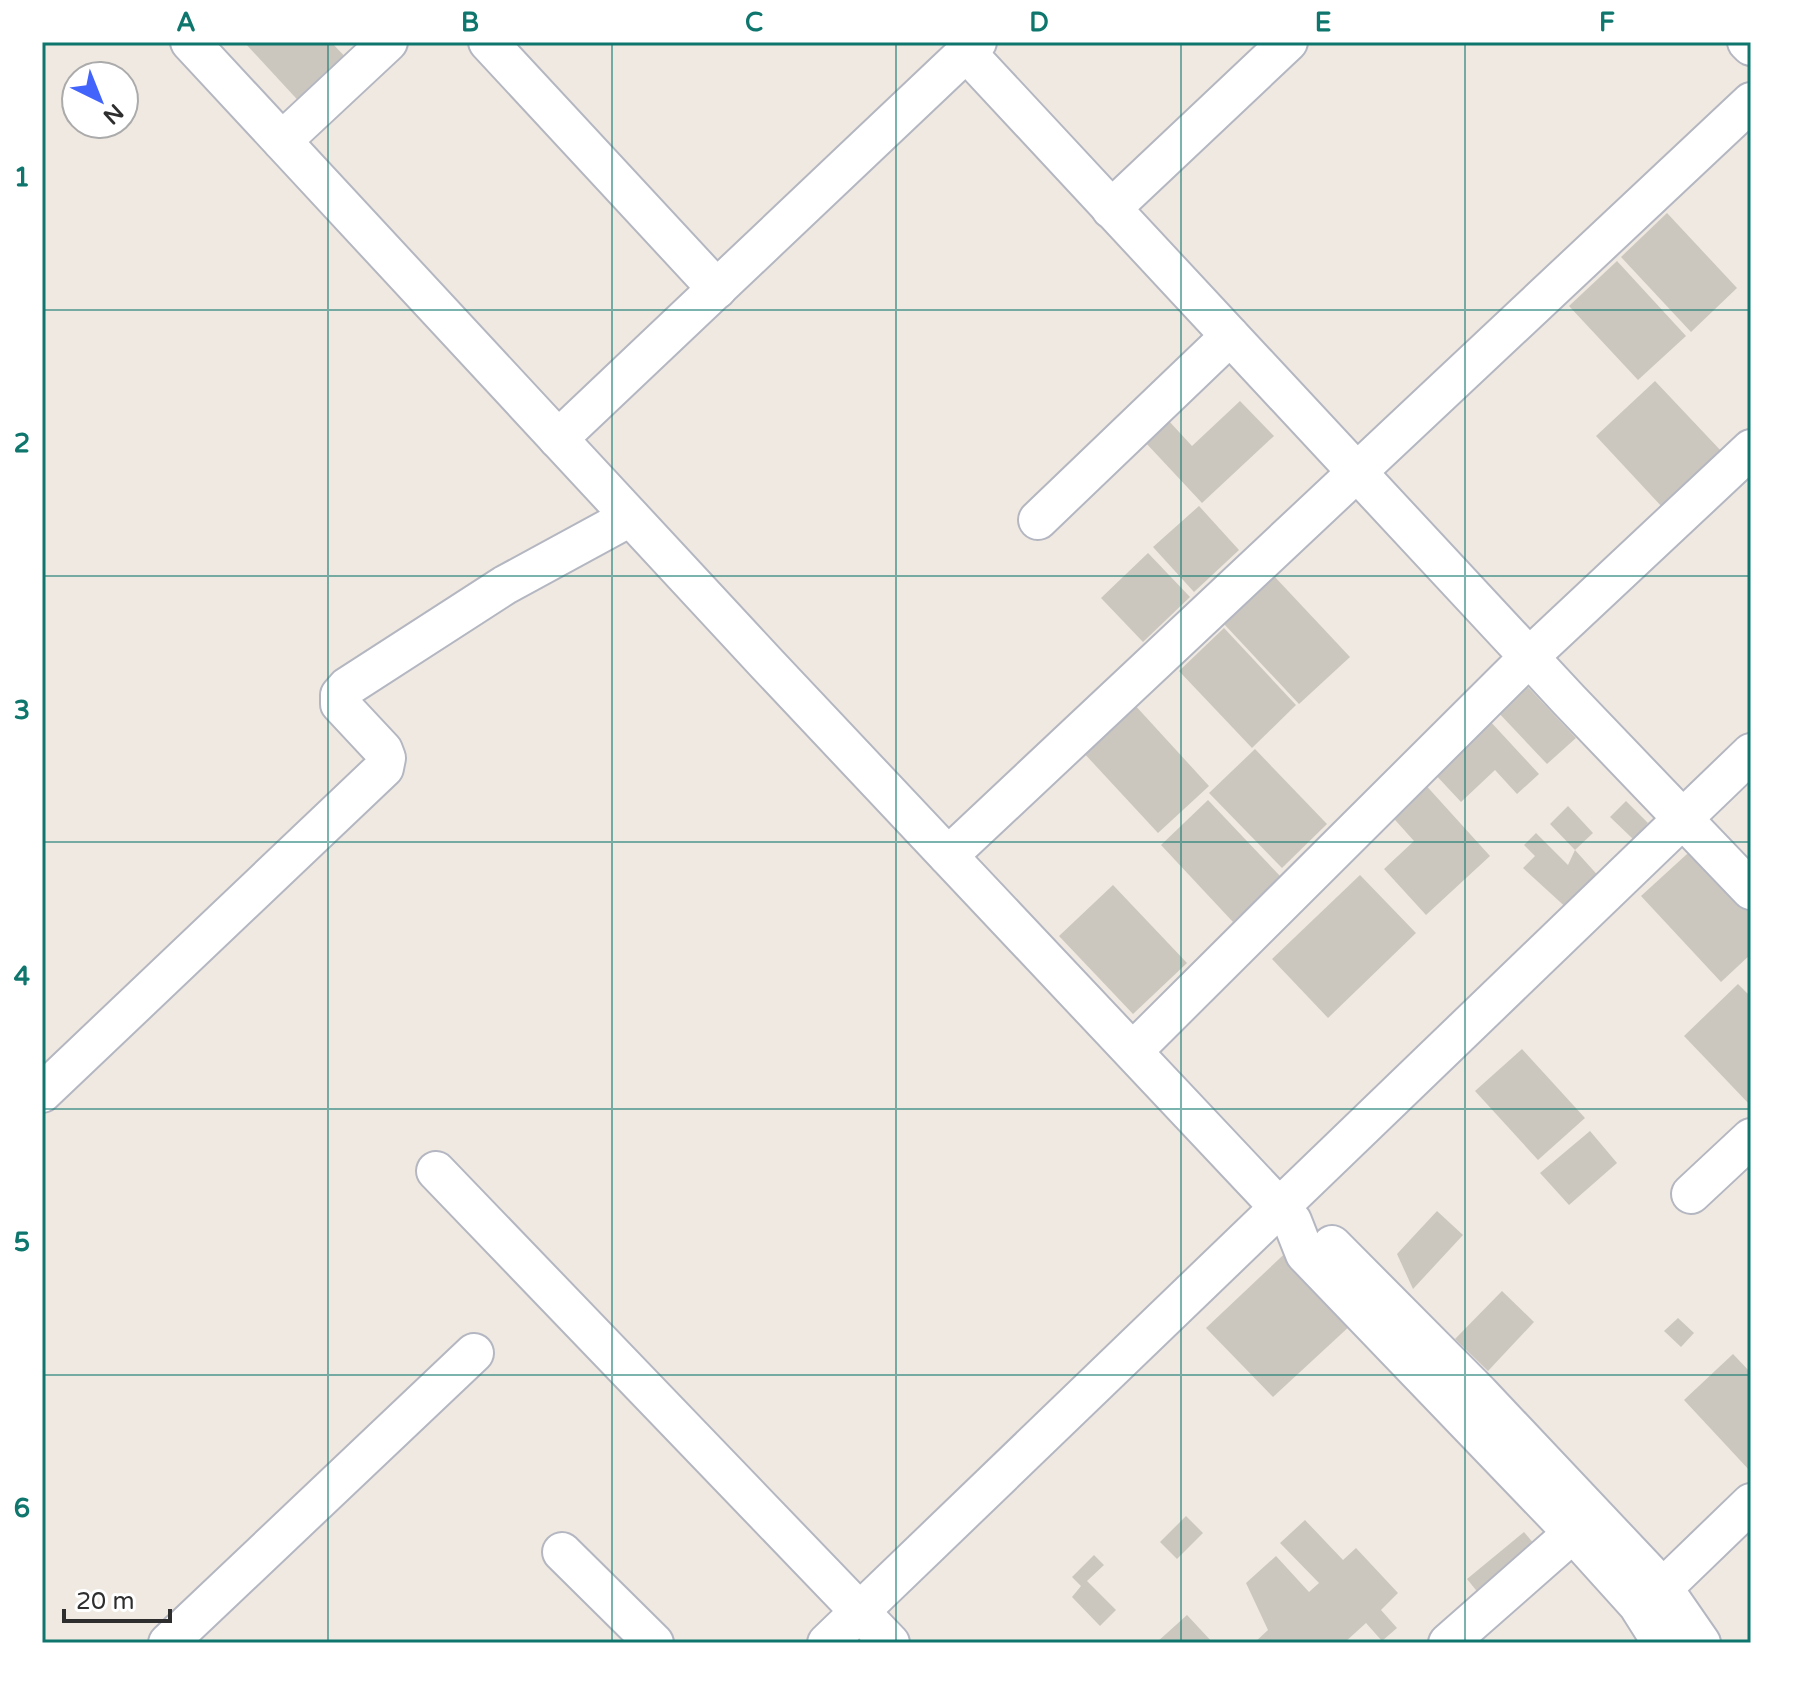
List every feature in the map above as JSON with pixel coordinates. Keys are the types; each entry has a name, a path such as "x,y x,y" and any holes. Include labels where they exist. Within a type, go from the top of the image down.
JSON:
{"street":[{"path":"190,42 630,517 1286,1214 1305,1254 1573,1533 1701,1643"},
{"path":"282,141 388,42"},
{"path":"488,42 717,289"},
{"path":"1111,209 1288,42"},
{"path":"1747,42 1751,46"},
{"path":"558,439 972,47 1111,209 1751,890"},
{"path":"948,856 1751,102"},
{"path":"1038,520 1230,336"},
{"path":"1133,1051 1529,657 1751,449"},
{"path":"42,1093 384,768 386,758 383,750 340,704 340,695 347,687 505,585 630,517"},
{"path":"827,1643 1286,1214 1751,753"},
{"path":"1691,1194 1751,1138"},
{"path":"436,1171 890,1643"},
{"path":"1286,1214 1320,1232 1479,1393 1651,1597 1662,1643"},
{"path":"168,1643 474,1353"},
{"path":"1651,1597 1751,1503"},
{"path":"1448,1643 1573,1533"},
{"path":"562,1552 654,1643"}],"building":[{"path":"244,42 331,42 353,65 306,109"},
{"path":"1667,213 1737,288 1691,332 1621,257"},
{"path":"1617,261 1686,336 1638,380 1569,306"},
{"path":"1655,381 1723,453 1663,508 1596,436"},
{"path":"1240,401 1274,436 1202,503 1145,442 1168,420 1192,446"},
{"path":"1199,506 1239,550 1194,592 1153,547"},
{"path":"1148,553 1190,597 1143,642 1101,598"},
{"path":"1274,576 1350,657 1299,704 1224,624"},
{"path":"1224,628 1296,705 1252,748 1179,671"},
{"path":"1524,683 1576,738 1547,764 1496,710"},
{"path":"1133,703 1209,786 1158,833 1082,751"},
{"path":"1489,720 1539,774 1517,794 1495,770 1461,802 1433,772"},
{"path":"1255,749 1327,824 1282,868 1209,793"},
{"path":"1422,781 1490,856 1426,915 1384,869 1414,841 1388,812"},
{"path":"1208,800 1281,877 1233,922 1161,845"},
{"path":"1626,801 1648,823 1633,839 1610,817"},
{"path":"1568,806 1593,833 1575,850 1550,824"},
{"path":"1536,833 1568,865 1575,850 1602,880 1571,912 1523,868 1535,856 1524,845"},
{"path":"1698,844 1751,901 1751,954 1721,982 1641,896"},
{"path":"1360,875 1416,933 1328,1018 1272,959"},
{"path":"1113,885 1187,963 1133,1014 1059,936"},
{"path":"1738,984 1751,997 1751,1106 1684,1036"},
{"path":"1522,1049 1585,1118 1538,1160 1475,1091"},
{"path":"1590,1131 1617,1163 1569,1205 1540,1173"},
{"path":"1437,1211 1463,1235 1413,1289 1397,1254"},
{"path":"1296,1243 1352,1324 1273,1397 1206,1328"},
{"path":"1502,1291 1534,1322 1488,1371 1455,1339"},
{"path":"1678,1318 1694,1333 1681,1347 1664,1331"},
{"path":"1733,1354 1751,1373 1751,1472 1684,1400"},
{"path":"1186,1516 1203,1533 1177,1559 1160,1542"},
{"path":"1305,1520 1343,1560 1356,1548 1398,1593 1381,1610 1397,1628 1382,1641 1366,1623 1344,1643 1254,1643 1268,1630 1246,1583 1276,1556 1309,1592 1319,1583 1280,1543"},
{"path":"1524,1532 1546,1558 1488,1605 1467,1579"},
{"path":"1094,1555 1104,1565 1087,1581 1116,1610 1100,1626 1072,1597 1081,1586 1072,1577"},
{"path":"1187,1615 1213,1643 1156,1643"}]}
